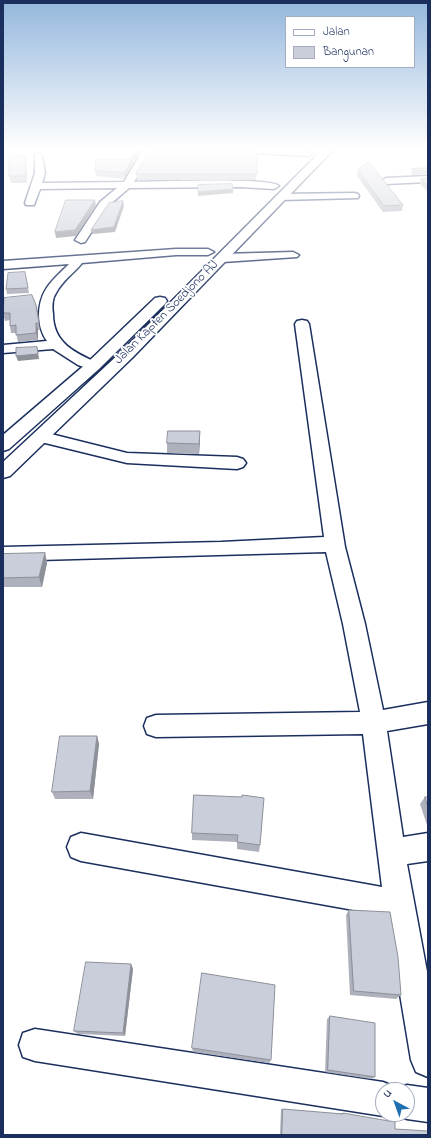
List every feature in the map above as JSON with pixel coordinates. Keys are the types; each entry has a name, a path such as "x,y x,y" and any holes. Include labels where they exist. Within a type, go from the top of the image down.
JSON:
{"main road":[{"name":"Jalan Kapten Soedjono AJ","path":"218,263 196,264 264,203"},
{"name":"Jalan Kapten Soedjono AJ","path":"3,472 43,437 218,263 268,203"},
{"name":"Jalan Kapten Soedjono AJ","path":"3,445 93,366 168,293"}],"street":[{"path":"81,240 105,203"},
{"path":"3,265 80,258 176,252 208,252"},
{"path":"218,263 293,255"},
{"path":"80,258 42,296 50,333 55,345 75,358 93,366"},
{"path":"302,324 335,547 354,624 374,723 399,904 428,1060"},
{"path":"3,349 55,345"},
{"path":"43,437 139,460 237,464"},
{"path":"3,554 221,549 323,544 335,547"},
{"path":"156,726 374,723 428,713"},
{"path":"81,847 399,904"},
{"path":"392,853 428,847"},
{"path":"35,1045 375,1097"},
{"path":"415,1104 428,1106"}],"building":[{"path":"65,203 93,203 75,230 55,232"},
{"path":"109,203 122,203 114,227 91,230"},
{"path":"382,203 402,203 403,205 384,206"},
{"path":"25,272 28,288 6,289 8,273"},
{"path":"32,295 36,305 39,323 36,323 36,333 16,335 16,325 10,326 10,313 3,313 4,298"},
{"path":"37,347 38,354 16,356 16,348"},
{"path":"168,431 200,431 199,444 167,443"},
{"path":"45,553 39,577 3,578 3,554"},
{"path":"60,736 97,736 90,791 52,792"},
{"path":"194,795 242,797 242,795 264,798 260,845 237,842 238,835 192,833"},
{"path":"425,797 428,797 428,807"},
{"path":"349,910 390,912 398,957 401,995 354,991"},
{"path":"86,962 131,964 123,1033 74,1031"},
{"path":"202,973 275,985 271,1060 192,1048"},
{"path":"330,1016 375,1023 375,1077 328,1070"},
{"path":"283,1109 343,1113 375,1119 375,1122 395,1122 395,1129 428,1131 428,1135 282,1135"}]}
